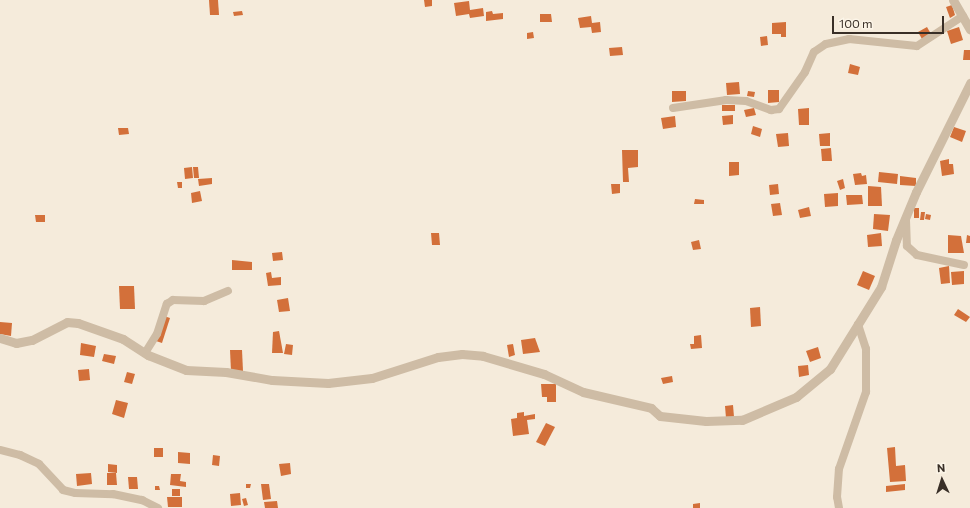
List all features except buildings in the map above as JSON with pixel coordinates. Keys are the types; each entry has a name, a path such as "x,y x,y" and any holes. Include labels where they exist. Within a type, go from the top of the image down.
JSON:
{"street":[{"path":"953,0 970,30"},
{"path":"673,108 726,100 746,101 771,110 779,108 805,72 814,52 826,44 849,39 917,46 963,16"},
{"path":"0,338 16,343 32,340 67,322 78,323 123,339 145,353 186,370 226,372 272,380 328,383 372,378 438,357 462,354 483,356 544,374 582,392 613,397 651,408 660,416 706,421 742,420 796,397 830,369 881,287 896,240 906,220 916,192 970,83"},
{"path":"906,220 907,246 917,254 964,265"},
{"path":"145,353 158,334 167,304 173,300 204,301 228,291"},
{"path":"839,508 837,497 839,470 866,392 866,349 858,324"},
{"path":"0,450 20,454 39,464 63,490 76,493 113,494 142,500 158,508"}]}
